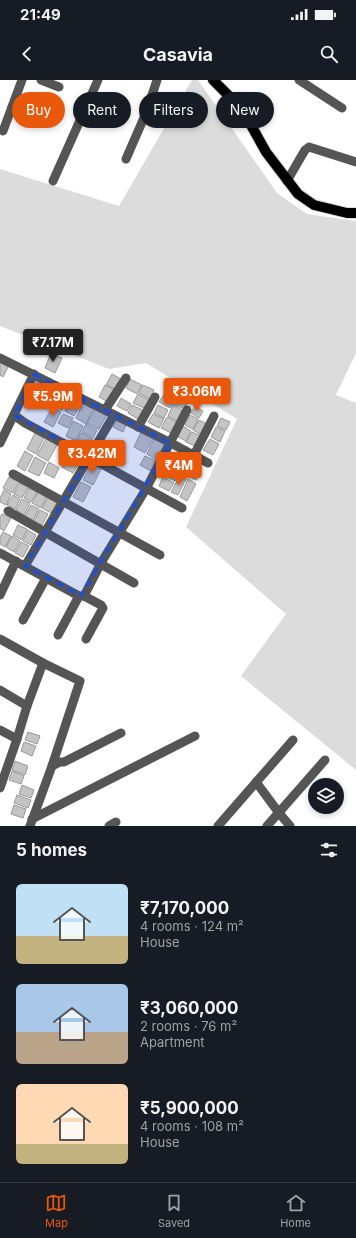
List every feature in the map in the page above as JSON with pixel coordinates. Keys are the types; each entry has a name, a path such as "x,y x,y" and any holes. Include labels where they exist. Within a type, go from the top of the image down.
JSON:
{"main road":[{"path":"213,80 242,109 266,152 298,194 314,205 347,213 356,213"}],"street":[{"path":"18,92 22,80"},
{"path":"41,80 59,87"},
{"path":"53,181 98,80"},
{"path":"126,159 146,113 157,80"},
{"path":"298,80 342,108"},
{"path":"4,131 12,107"},
{"path":"287,181 304,150 309,147 356,162"},
{"path":"0,358 171,442 208,463"},
{"path":"0,443 34,374"},
{"path":"105,410 126,378"},
{"path":"138,427 155,397"},
{"path":"58,635 146,489 187,410"},
{"path":"14,415 25,423 182,508"},
{"path":"25,566 114,415"},
{"path":"194,455 214,416"},
{"path":"13,474 160,555"},
{"path":"8,511 134,583"},
{"path":"0,553 101,605 103,608 86,639"},
{"path":"0,595 16,561"},
{"path":"23,620 46,578"},
{"path":"0,639 43,663 80,681 52,766 31,823"},
{"path":"0,788 2,777 17,739 27,706 43,663"},
{"path":"0,690 27,706"},
{"path":"0,730 17,739"},
{"path":"52,766 60,762 64,762 121,733"},
{"path":"31,823 195,736"},
{"path":"218,826 293,740"},
{"path":"268,826 325,760"},
{"path":"256,782 290,826"}],"highlighted area":[{"path":"34,374 171,443 81,596 25,566 89,457 14,415"}],"shaded area":[{"path":"192,80 198,80 206,92 185,92"},
{"path":"208,94 216,106 216,128 232,128 277,193 307,214 356,221 356,353 336,395 356,403 356,770 241,676 286,614 186,527 237,419 146,363 109,369 0,326 0,169 119,206 164,128 208,128"}],"building":[{"path":"51,353 62,358 55,373 45,368"},
{"path":"0,361 9,365 3,377 0,375"},
{"path":"112,374 121,379 115,389 106,385"},
{"path":"38,379 49,384 39,404 29,399"},
{"path":"130,379 142,385 137,394 126,388"},
{"path":"105,385 115,390 108,402 99,397"},
{"path":"143,385 154,390 150,399 139,393"},
{"path":"60,393 69,397 62,410 53,406"},
{"path":"165,393 176,398 170,408 159,402"},
{"path":"138,394 149,400 144,408 133,403"},
{"path":"72,397 82,402 74,416 65,411"},
{"path":"178,397 187,402 184,409 174,404"},
{"path":"121,398 131,404 127,411 117,406"},
{"path":"83,403 93,409 86,424 76,418"},
{"path":"132,405 143,410 138,419 128,413"},
{"path":"158,405 168,410 164,418 154,413"},
{"path":"173,405 182,410 177,421 168,416"},
{"path":"195,406 203,411 199,418 191,413"},
{"path":"96,407 108,413 99,429 87,423"},
{"path":"52,408 61,412 53,427 44,422"},
{"path":"63,414 73,418 68,428 58,423"},
{"path":"153,414 164,419 159,428 148,422"},
{"path":"190,415 198,419 193,429 185,425"},
{"path":"167,417 177,422 171,433 161,428"},
{"path":"118,418 127,423 123,432 113,427"},
{"path":"221,418 230,422 226,430 217,426"},
{"path":"199,420 207,424 202,435 193,430"},
{"path":"73,421 83,426 76,441 66,436"},
{"path":"86,424 97,430 93,438 82,432"},
{"path":"183,426 191,431 186,441 178,437"},
{"path":"216,427 225,431 220,442 211,437"},
{"path":"141,432 153,438 145,453 134,447"},
{"path":"192,432 201,436 195,446 186,442"},
{"path":"35,433 44,438 36,454 27,449"},
{"path":"81,433 92,439 87,449 76,443"},
{"path":"46,439 57,445 48,461 37,455"},
{"path":"154,439 165,444 157,460 147,454"},
{"path":"210,439 219,444 213,455 203,450"},
{"path":"25,451 33,456 25,471 17,466"},
{"path":"70,452 82,458 73,473 62,467"},
{"path":"145,456 156,461 151,471 140,465"},
{"path":"35,457 46,463 39,476 28,471"},
{"path":"172,458 185,464 180,472 168,465"},
{"path":"49,462 59,468 54,478 44,473"},
{"path":"187,463 201,470 196,480 182,473"},
{"path":"91,464 101,469 93,485 83,480"},
{"path":"167,467 179,473 175,481 163,475"},
{"path":"180,476 186,479 178,495 171,492"},
{"path":"9,477 19,482 13,493 3,488"},
{"path":"163,477 174,483 169,491 159,486"},
{"path":"188,479 196,484 187,501 180,497"},
{"path":"81,482 91,487 83,502 73,497"},
{"path":"20,483 28,487 22,498 14,494"},
{"path":"29,488 37,492 31,502 24,498"},
{"path":"4,490 11,494 6,505 0,502 0,498"},
{"path":"38,492 47,496 41,508 32,503"},
{"path":"13,495 20,499 15,509 7,505"},
{"path":"48,497 57,502 51,513 42,508"},
{"path":"22,499 30,503 24,515 16,510"},
{"path":"31,505 39,509 33,520 25,516"},
{"path":"40,510 48,514 42,525 34,521"},
{"path":"2,514 11,518 4,531 0,528 0,517"},
{"path":"18,525 27,529 22,540 13,535"},
{"path":"28,530 36,535 31,545 23,541"},
{"path":"3,532 11,536 5,547 0,544 0,537"},
{"path":"12,536 20,541 14,552 6,547"},
{"path":"21,542 29,546 23,557 15,553"},
{"path":"28,732 40,736 37,744 25,740"},
{"path":"24,742 36,746 32,756 21,751"},
{"path":"15,761 28,766 25,775 12,770"},
{"path":"12,771 24,776 21,784 9,780"},
{"path":"22,785 34,790 31,798 19,794"},
{"path":"17,795 31,800 28,808 14,803"},
{"path":"14,805 26,809 23,818 11,814"}]}
